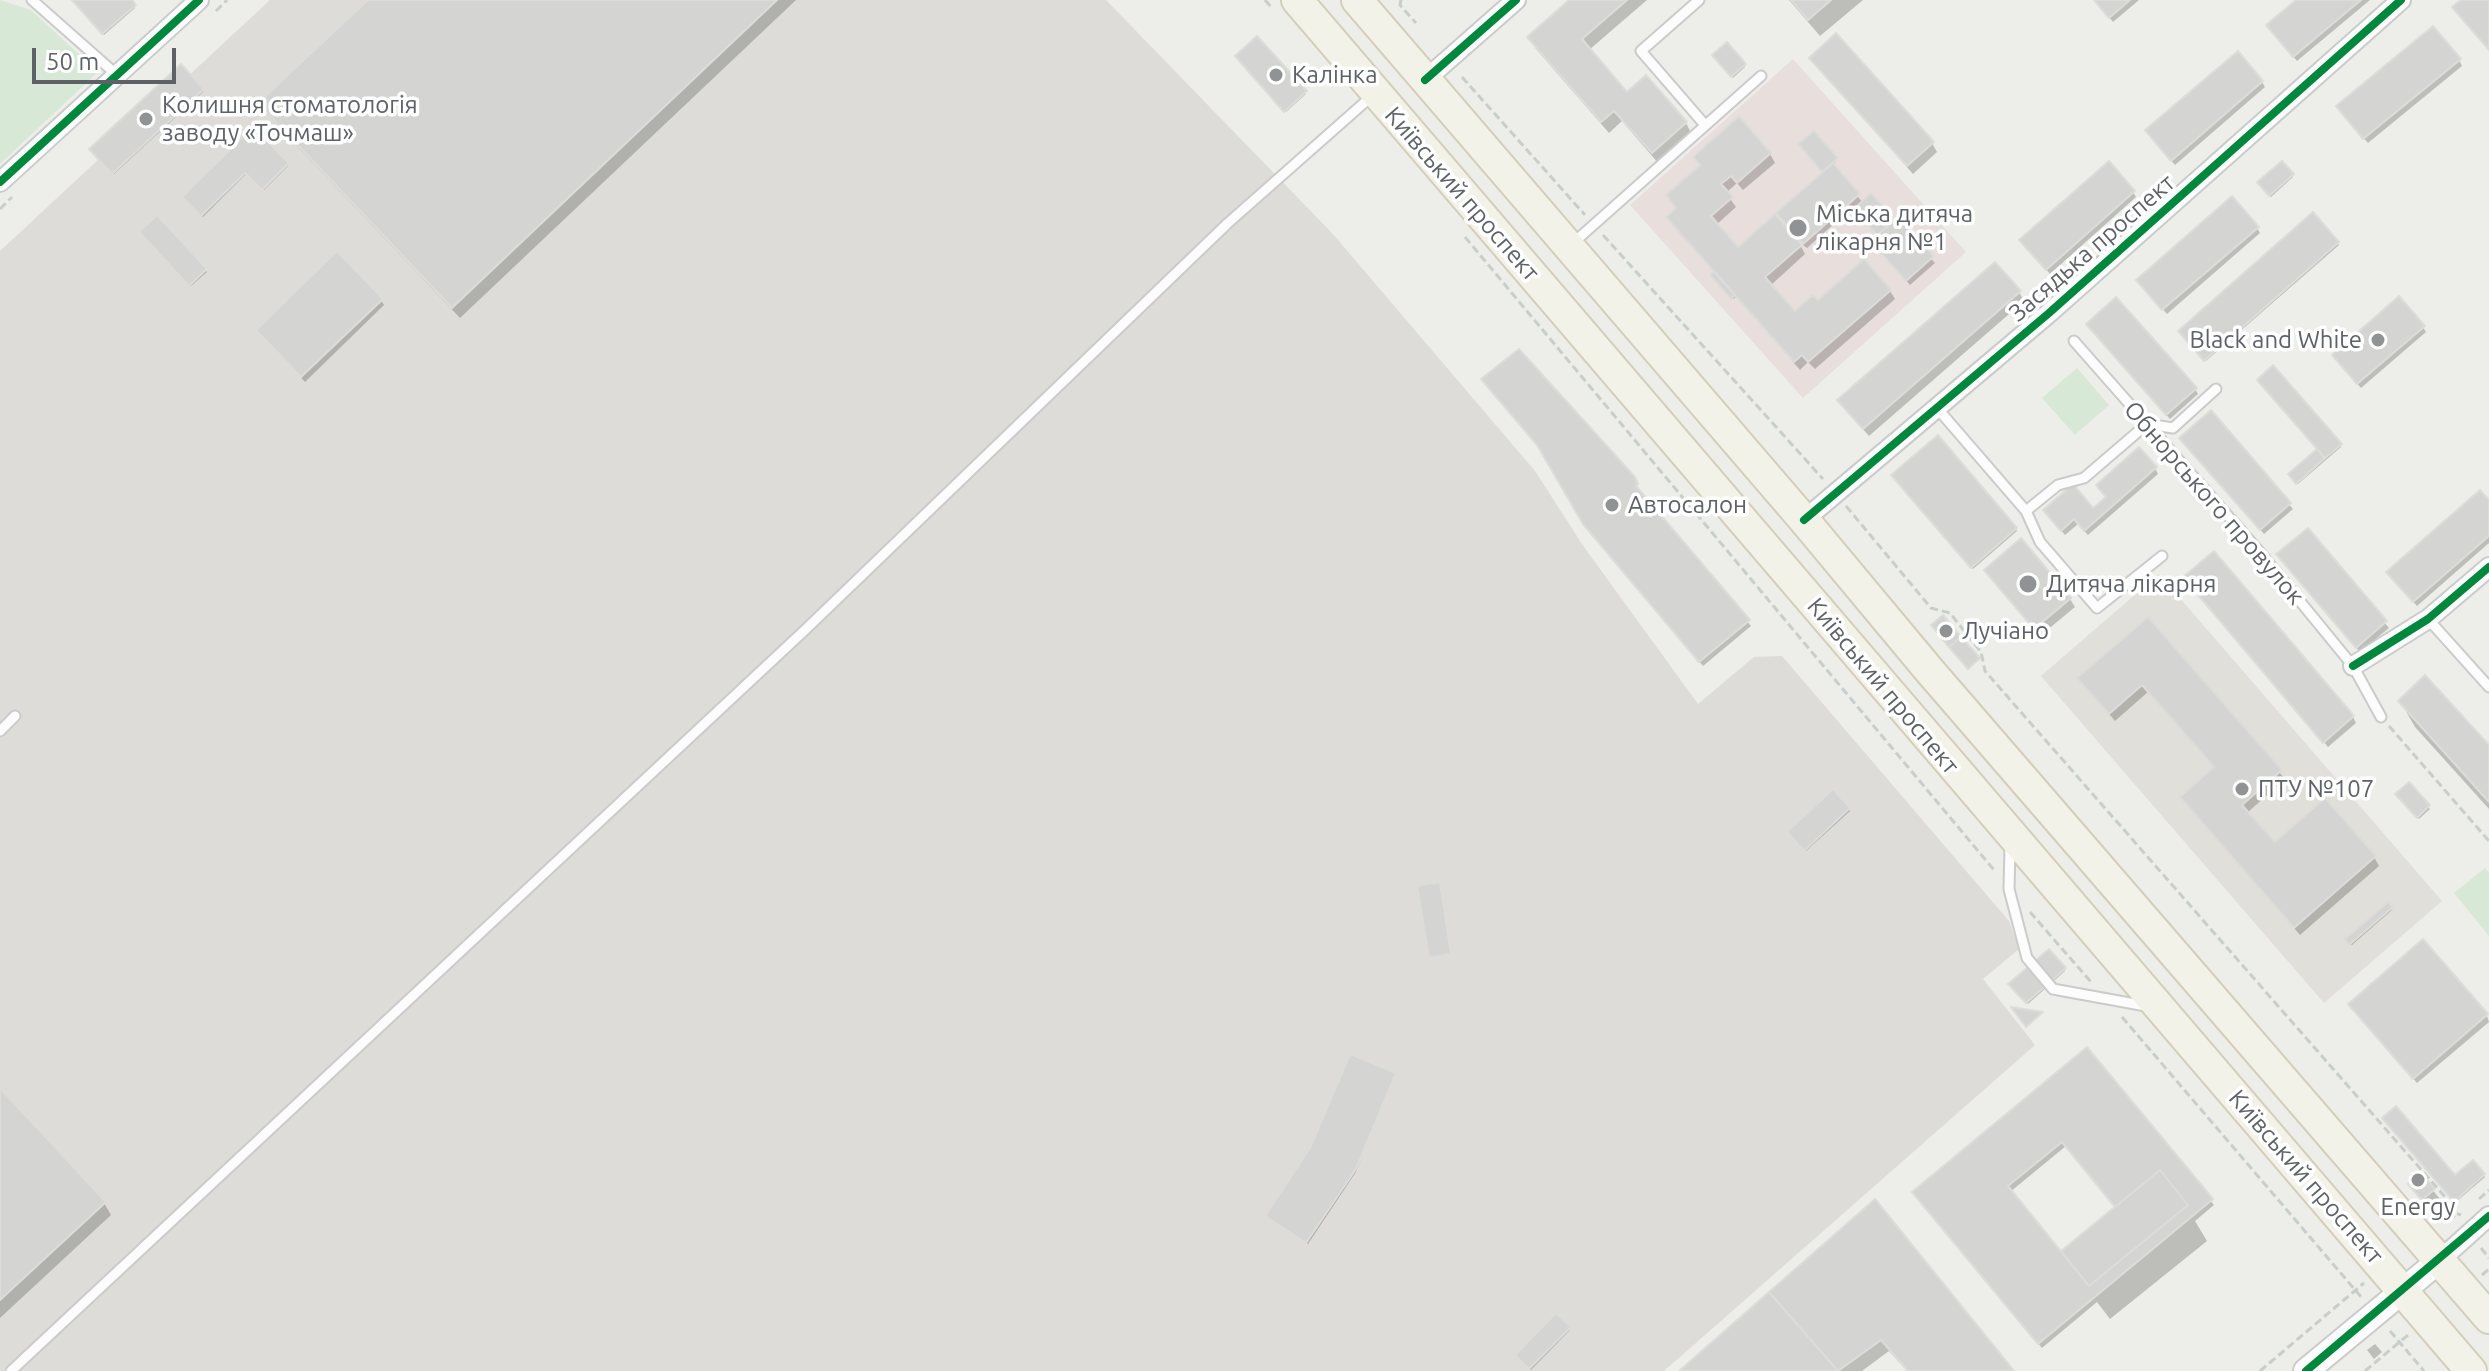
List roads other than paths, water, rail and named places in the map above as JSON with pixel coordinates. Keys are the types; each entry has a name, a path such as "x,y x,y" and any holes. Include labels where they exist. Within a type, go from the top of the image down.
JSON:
{"main road":[{"name":"Київський проспект","path":"1297,0 2471,1371"},
{"name":"Київський проспект","path":"1357,0 1929,670 2489,1318"},
{"path":"1353,66 1367,74 1382,72 1391,64 1395,54 1387,36"},
{"path":"1432,158 1429,144 1432,131 1441,123 1453,123 1467,129"}],"street":[{"path":"0,182 199,0"},
{"path":"1425,80 1516,0"},
{"name":"Засядька проспект","path":"1804,520 2049,313 2401,0"},
{"path":"2353,666 2428,619 2489,567"},
{"path":"2306,1371 2489,1216"}],"lane":[{"path":"32,0 117,75"},
{"path":"1699,0 1641,51 1705,125"},
{"path":"1568,247 1761,76"},
{"path":"11,1371 806,629 1228,223 1376,93"},
{"name":"Обнорського провулок","path":"2074,341 2258,550 2353,666 2381,717"},
{"path":"2026,511 2058,485 2084,478 2147,424 2173,428 2216,389"},
{"path":"1937,408 2026,511 2040,542 2097,608 2162,556"},
{"path":"2428,619 2489,687"},
{"path":"0,731 15,716"},
{"path":"2010,835 2009,889 2027,958 2053,989 2158,1008"}],"place":[{"name":"Калінка","path":"1276,75"},
{"name":"Колишня стоматологія заводу «Точмаш»","path":"146,119"},
{"name":"Міська дитяча лікарня №1","path":"1798,228"},
{"name":"Black and White","path":"2378,340"},
{"name":"Автосалон","path":"1612,505"},
{"name":"Дитяча лікарня","path":"2028,584"},
{"name":"Лучіано","path":"1946,631"},
{"name":"ПТУ №107","path":"2242,789"},
{"name":"Energy","path":"2418,1180"}]}
